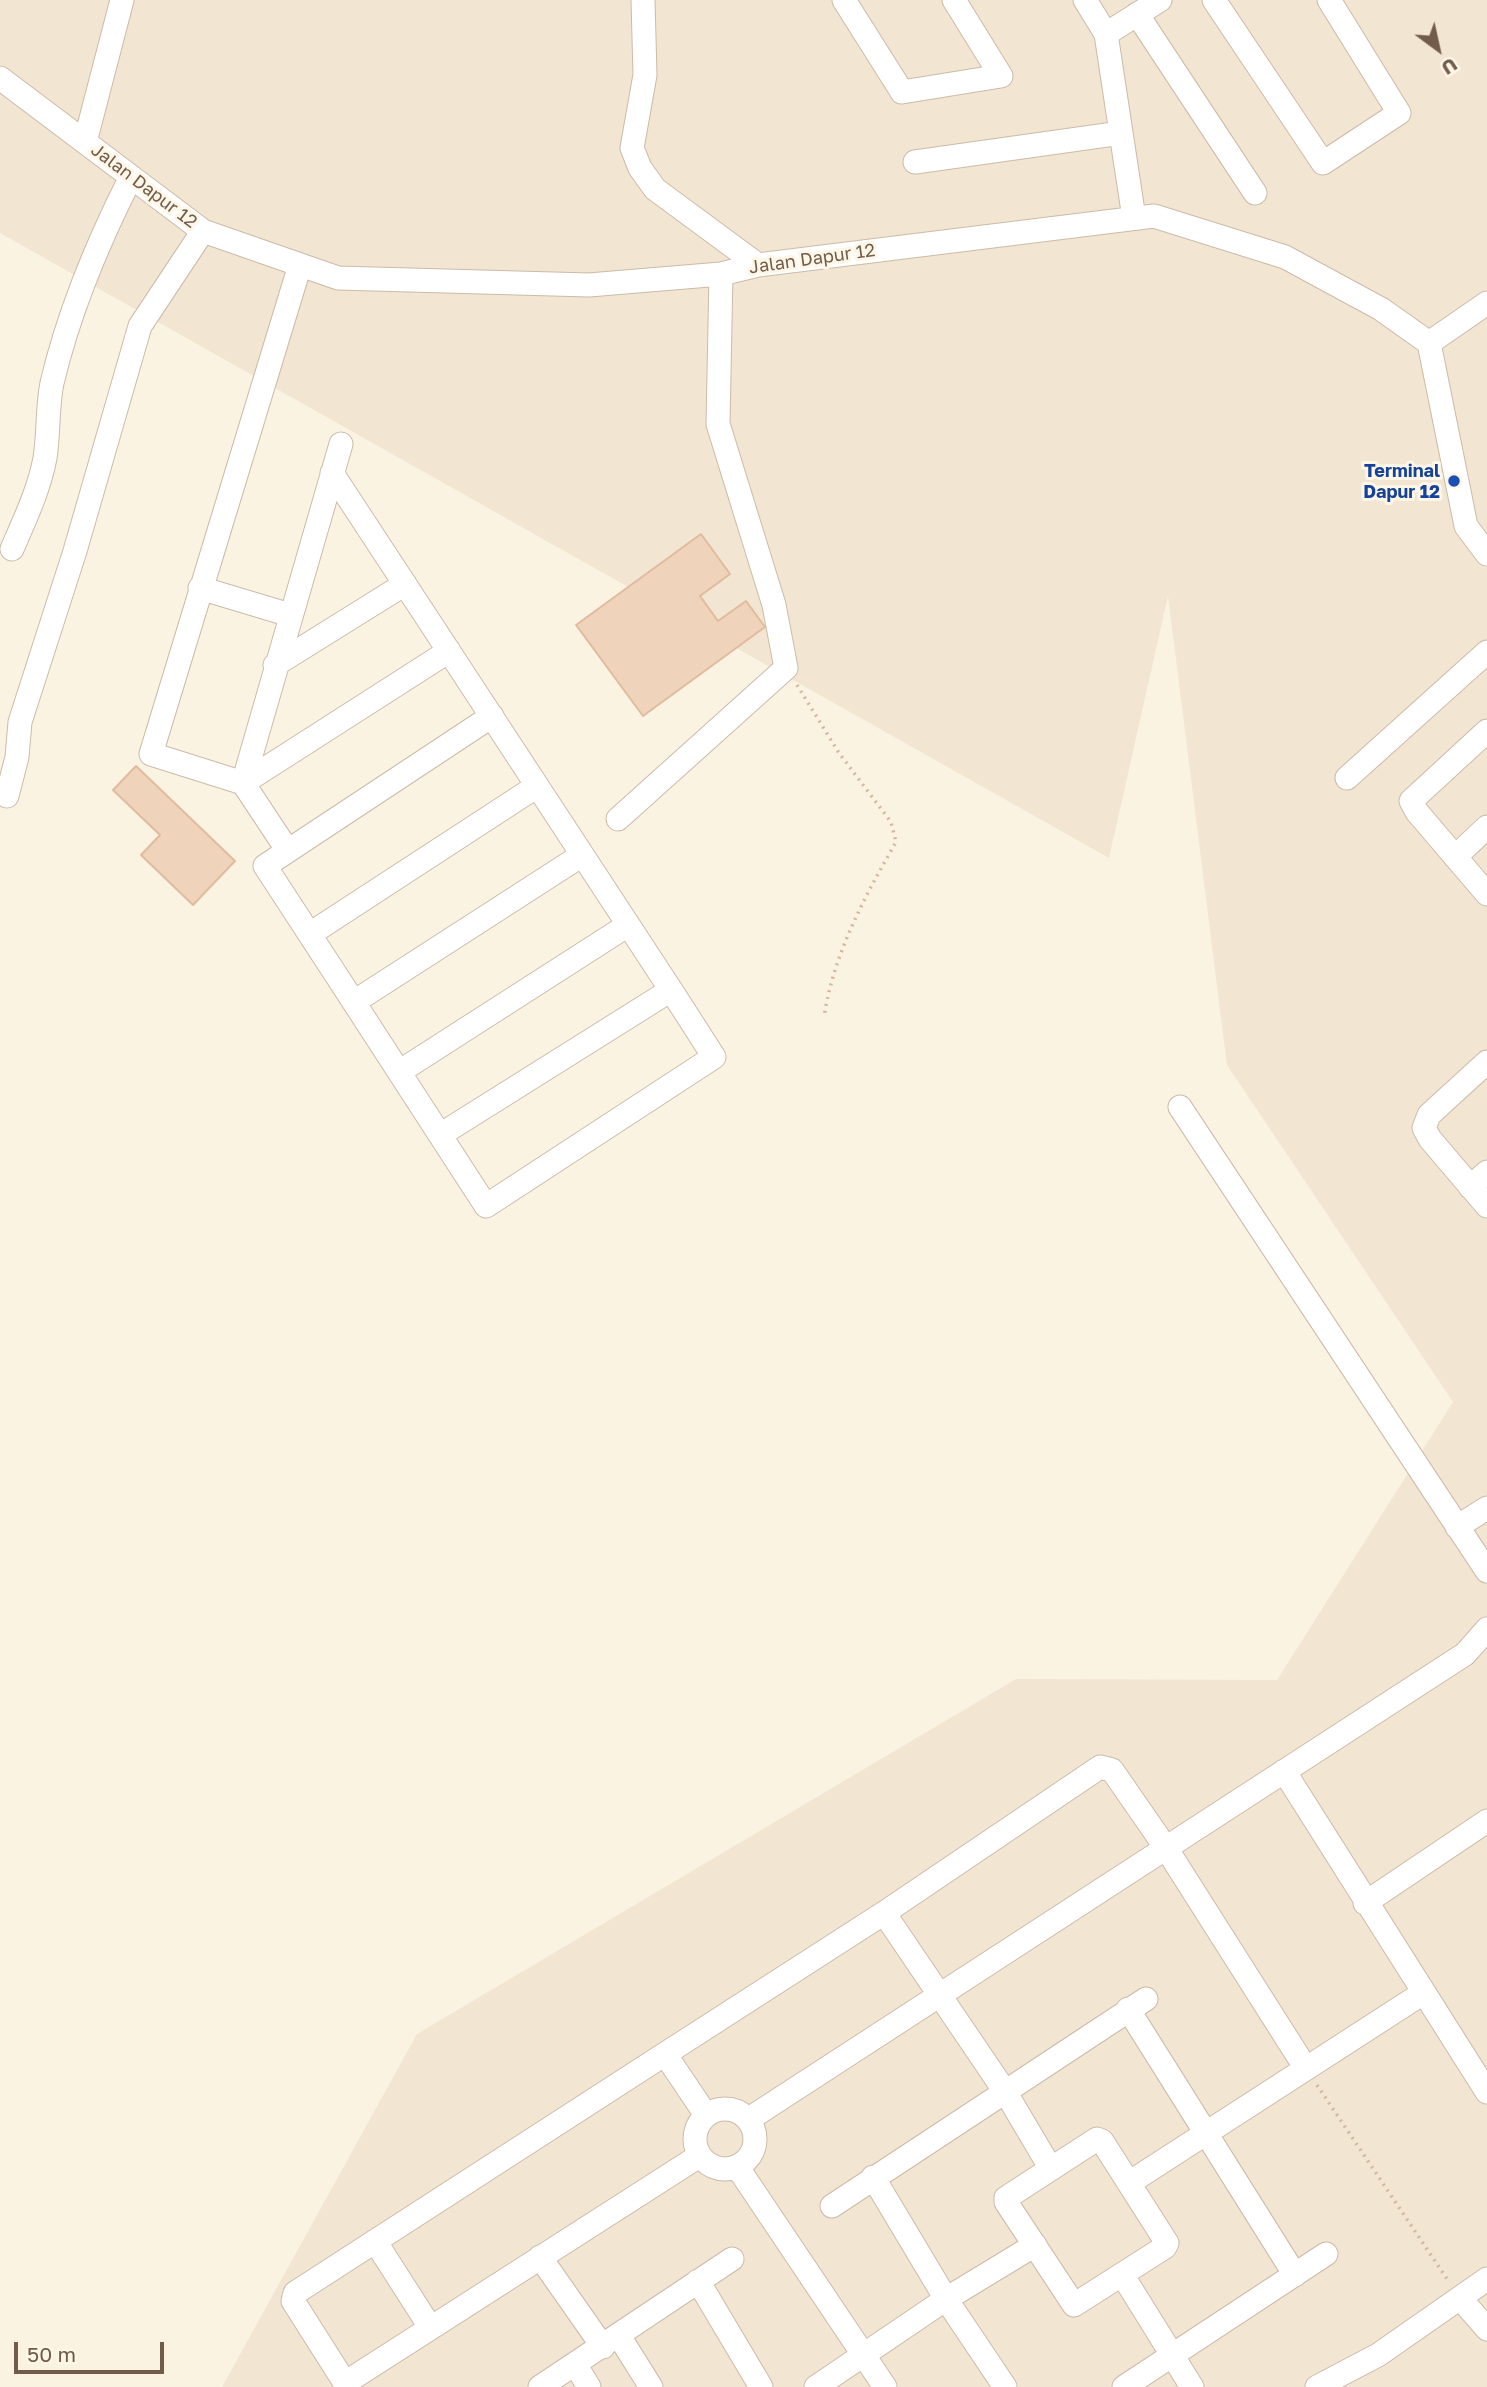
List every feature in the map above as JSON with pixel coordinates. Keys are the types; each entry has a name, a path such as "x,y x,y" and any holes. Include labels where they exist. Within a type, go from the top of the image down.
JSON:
{"street":[{"path":"85,142 122,0"},
{"path":"643,0 645,75 632,148 640,168 655,189 758,265"},
{"path":"844,0 902,92 1001,76 954,0"},
{"path":"1085,0 1106,34 1135,218"},
{"path":"1106,34 1160,0"},
{"path":"1214,0 1322,163 1399,113 1329,0"},
{"path":"1137,14 1255,193"},
{"name":"Jalan Dapur 12","path":"0,78 203,231 338,278 589,285 721,274 758,265 1154,216 1285,257 1381,309 1429,343"},
{"path":"915,162 1121,133"},
{"path":"12,549 33,503 45,457 52,386 67,329 103,233 131,177"},
{"path":"7,796 17,757 20,722 75,551 140,326 203,231"},
{"path":"288,850 243,783 151,754 300,265"},
{"path":"618,818 786,668 771,592 718,424 721,274"},
{"path":"1487,303 1429,343 1466,526 1487,554"},
{"path":"243,783 341,444"},
{"path":"332,473 492,716 714,1057 486,1206 265,866 492,716"},
{"path":"275,665 405,584"},
{"path":"200,589 290,615"},
{"path":"243,783 449,651"},
{"path":"1348,778 1487,652"},
{"path":"1487,732 1411,799 1417,812 1487,894"},
{"path":"310,934 537,786"},
{"path":"1455,857 1487,827"},
{"path":"354,1002 582,855"},
{"path":"399,1072 628,925"},
{"path":"440,1135 671,990"},
{"path":"1487,1062 1429,1115 1424,1128 1430,1139 1478,1179 1487,1206"},
{"path":"1180,1107 1487,1571"},
{"path":"1458,1527 1487,1508"},
{"path":"749,2119 1465,1654 1487,1629"},
{"path":"699,2156 430,2327 346,2385 293,2298 295,2293 884,1913 1100,1767 1112,1770 1166,1848 1305,2067"},
{"path":"1284,1771 1487,2092"},
{"path":"1365,1903 1487,1821"},
{"path":"884,1913 1006,2094 1051,2169"},
{"path":"1129,2183 1423,1993"},
{"path":"832,2206 873,2177 1006,2094 1137,2004 1207,2132 1295,2274"},
{"path":"665,2054 706,2115"},
{"path":"728,2108 749,2119 756,2146 738,2168 716,2169 699,2156 695,2134 706,2115 728,2108"},
{"path":"1100,2139 1167,2243 1166,2247 1074,2305 1006,2202 1006,2198 1051,2169 1100,2139"},
{"path":"738,2168 885,2387"},
{"path":"873,2177 946,2299 1005,2387"},
{"path":"375,2241 430,2327"},
{"path":"816,2387 946,2299 1035,2245"},
{"path":"1124,2387 1326,2254"},
{"path":"540,2257 651,2387"},
{"path":"540,2387 732,2259"},
{"path":"1123,2276 1192,2387"},
{"path":"1317,2387 1378,2355 1487,2279"},
{"path":"698,2281 761,2387"},
{"path":"1460,2298 1487,2329"},
{"path":"575,2364 589,2387"}],"path":[{"path":"786,668 839,753 891,822 896,842 851,925 830,981 824,1017"},
{"path":"1305,2067 1460,2298"}],"shaded area":[{"path":"0,0 1487,0 1487,2387 222,2387 417,2034 1016,1679 1277,1680 1453,1402 1227,1065 1168,596 1109,858 0,233"}],"building":[{"path":"701,534 730,574 700,596 718,621 746,601 765,627 643,716 576,625"},
{"path":"136,766 235,861 193,905 141,855 160,835 113,790"}],"place":[{"name":"Terminal Dapur 12","path":"1454,481"}]}
